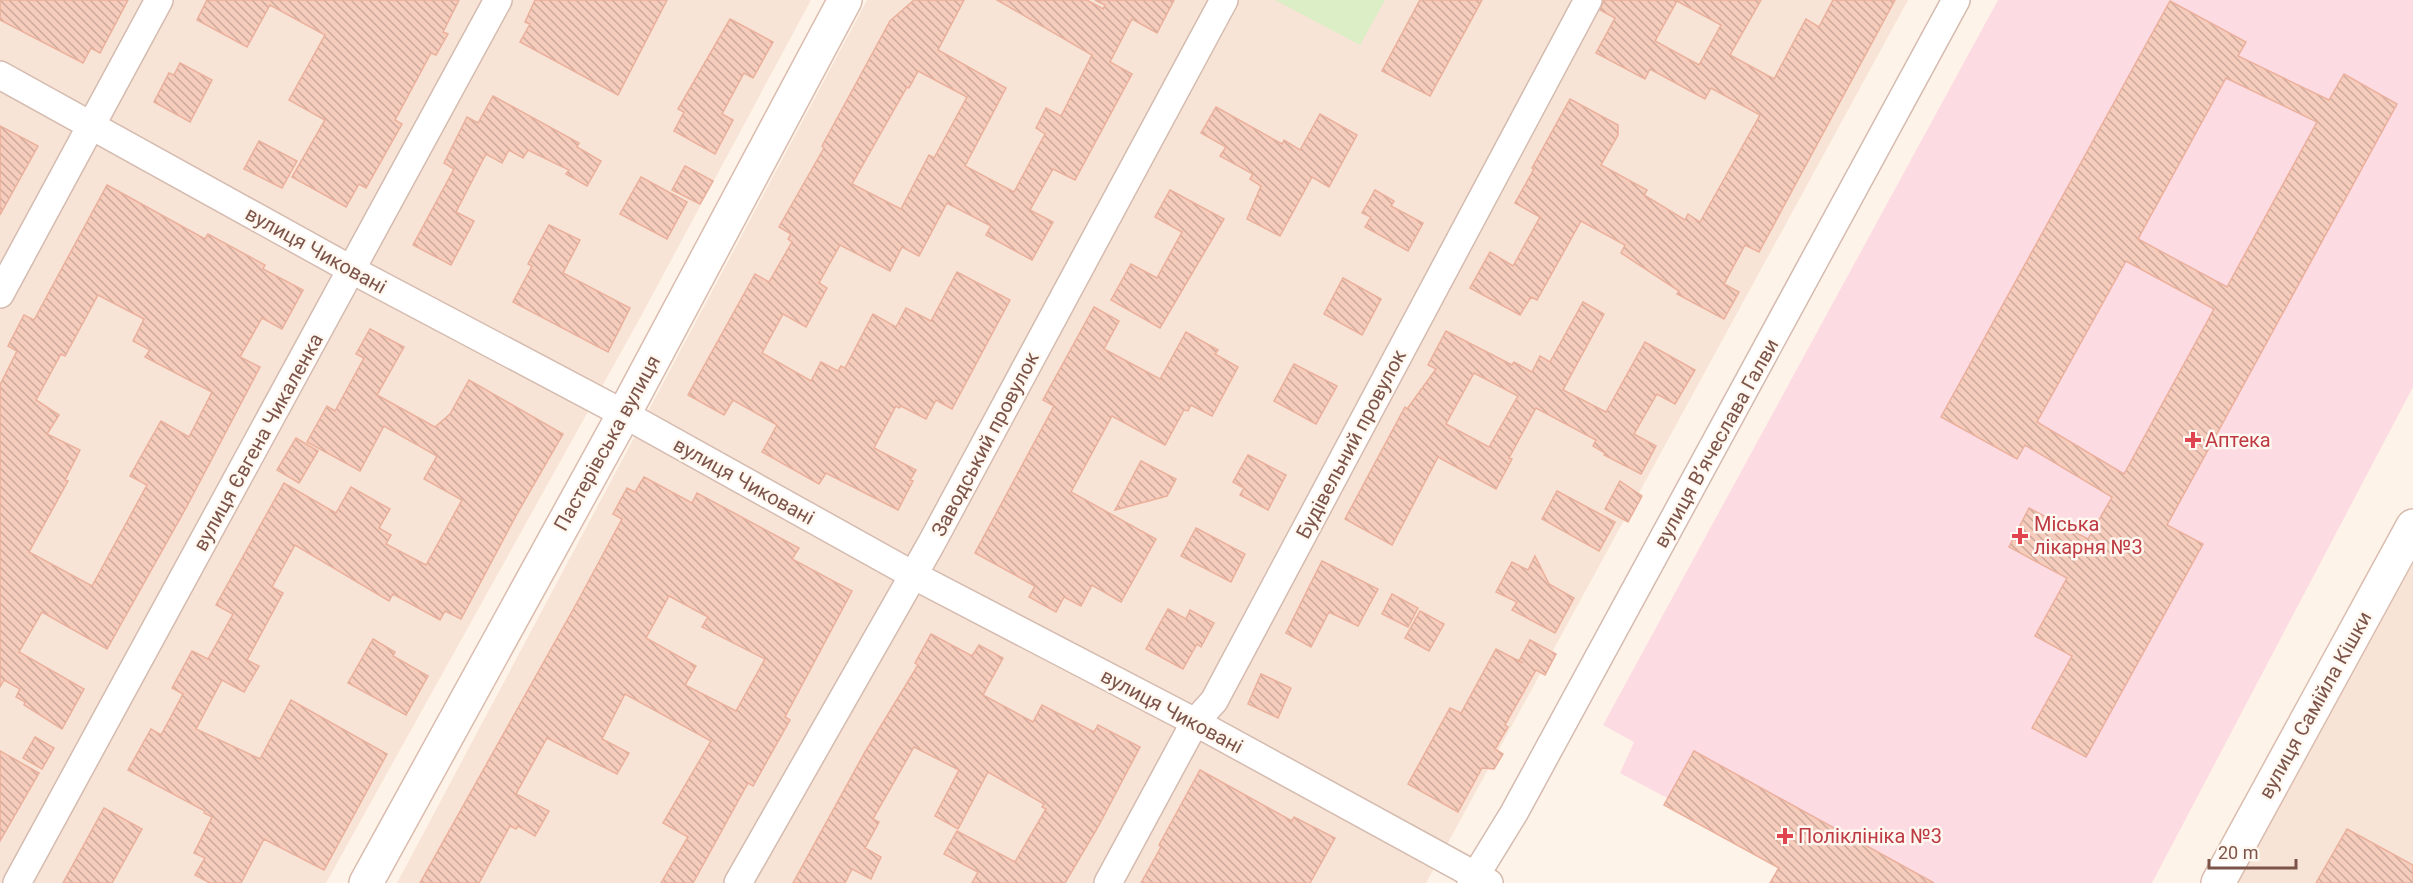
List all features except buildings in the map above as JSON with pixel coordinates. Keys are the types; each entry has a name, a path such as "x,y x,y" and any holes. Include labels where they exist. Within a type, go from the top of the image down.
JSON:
{"main road":[{"name":"Пастерівська вулиця","path":"366,883 624,414 845,0"},
{"name":"вулиця Самійла Кішки","path":"2218,883 2413,526"}],"street":[{"path":"0,294 159,0"},
{"name":"вулиця Євгена Чикаленка","path":"17,883 498,0"},
{"name":"Заводський провулок","path":"738,883 913,575 1224,0"},
{"name":"Будівельний провулок","path":"1108,883 1195,722 1214,701 1588,0"},
{"name":"вулиця Вʼячеслава Галви","path":"1478,880 1956,0"},
{"name":"вулиця Чиковані","path":"0,75 352,270 624,414 913,575 1195,722 1478,880"}],"shaded area":[{"path":"0,0 811,0 640,318 326,883 0,883"},
{"path":"867,0 1908,0 1426,883 397,883"},
{"name":"Міська лікарня №3","path":"1998,0 2413,0 2413,387 2152,883 1770,883 1778,867 1664,805 1667,798 1620,773 1634,742 1603,725"},
{"path":"2413,563 2413,883 2238,883"}],"green space":[{"path":"1275,0 1385,0 1360,45"}],"place":[{"name":"Аптека","path":"2193,440"},
{"name":"Міська лікарня №3","path":"2020,536"},
{"name":"Поліклініка №3","path":"1785,836"}]}
